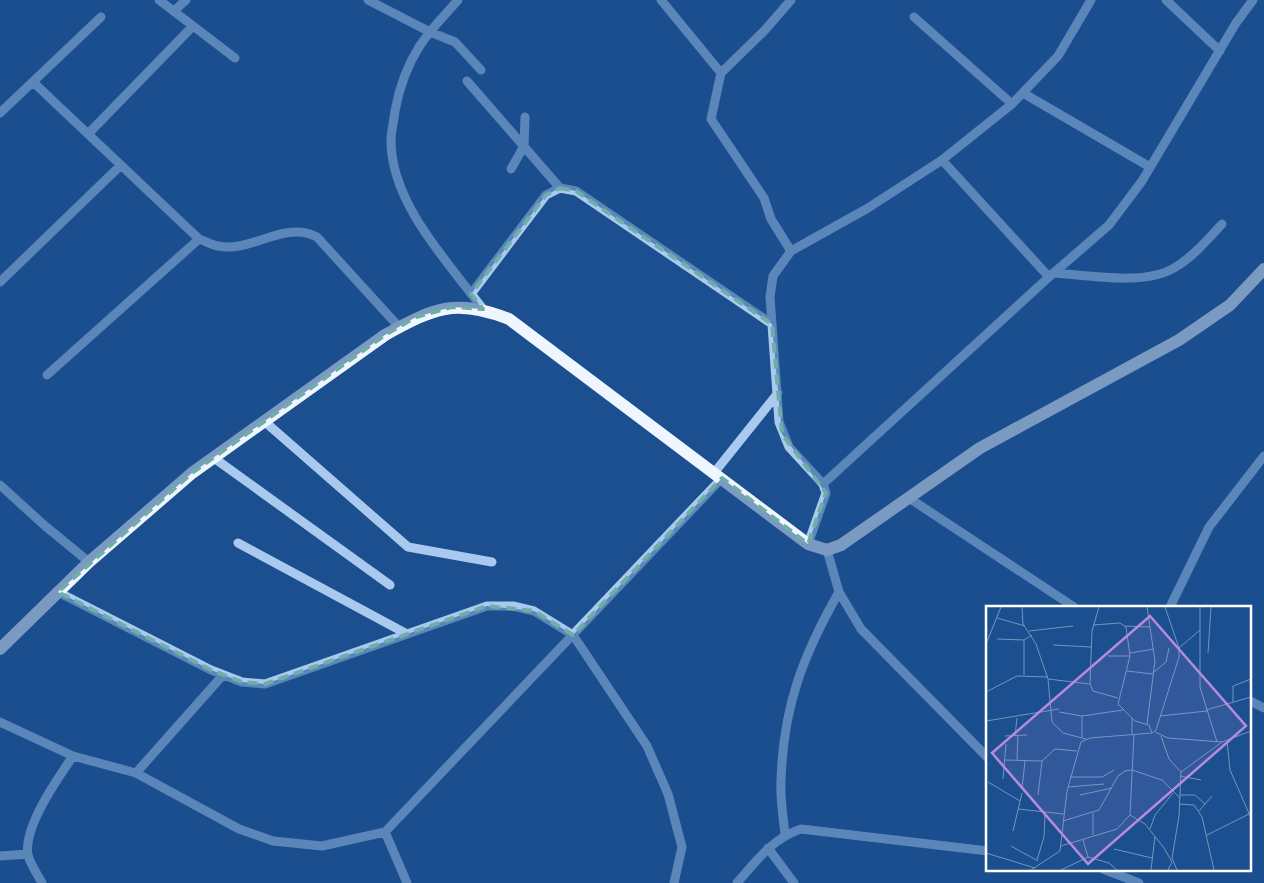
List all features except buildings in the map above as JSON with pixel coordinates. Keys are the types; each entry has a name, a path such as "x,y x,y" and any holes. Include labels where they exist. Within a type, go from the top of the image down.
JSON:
{"main road":[{"path":"0,649 89,562 155,504 214,458 399,327 416,318 452,306 483,309 509,319 808,544 827,550 841,545 980,448 1179,340 1230,305 1264,269"}],"street":[{"path":"159,0 235,58"},
{"path":"174,11 186,0"},
{"path":"368,0 430,32 455,42 481,70"},
{"path":"458,0 430,32 408,68 398,96 391,140 392,158 403,193 427,235 483,309"},
{"path":"662,0 721,73"},
{"path":"791,0 765,30 721,73 711,119 764,198 771,219 791,251"},
{"path":"808,544 826,493 823,484 789,447 782,434 779,422 770,297 773,276 791,251 868,208 942,160 1012,104 1058,56 1091,0"},
{"path":"1166,0 1220,51"},
{"path":"823,484 1051,275 1109,225 1150,167 1253,0"},
{"path":"914,16 1012,104"},
{"path":"0,113 101,17"},
{"path":"88,134 193,26"},
{"path":"467,81 560,188"},
{"path":"33,82 199,239 218,246 235,246 290,231 305,231 316,237 399,327"},
{"path":"1023,93 1150,167"},
{"path":"511,169 524,146 525,117"},
{"path":"942,160 1051,275 1135,278 1155,276 1173,269 1196,252 1222,224"},
{"path":"0,282 120,166"},
{"path":"471,294 546,194 560,188 576,191 772,324"},
{"path":"47,375 199,239"},
{"path":"0,722 73,756 136,773 239,829 274,841 322,846 385,832 573,635 718,476 778,392"},
{"path":"264,421 408,547 492,562"},
{"path":"1170,606 1209,527 1264,456"},
{"path":"214,458 390,585"},
{"path":"0,486 89,562"},
{"path":"909,498 1072,606"},
{"path":"238,543 407,634"},
{"path":"827,550 839,592 861,629 986,756"},
{"path":"58,592 223,675 242,682 265,684 487,606 513,606 534,611 573,635 647,746 668,794 682,847 674,883"},
{"path":"785,834 780,783 784,730 796,680 816,632 839,592"},
{"path":"136,773 223,675"},
{"path":"1252,702 1264,708"},
{"path":"42,883 28,854 32,828 43,802 73,756"},
{"path":"737,883 768,848 785,834 802,829 986,851"},
{"path":"385,832 407,883"},
{"path":"768,848 794,883"},
{"path":"0,856 28,854"},
{"path":"1104,870 1116,880 1138,883"}],"highlighted area":[{"path":"560,188 576,191 772,324 782,434 826,493 808,544 722,478 573,635 534,611 487,606 265,684 242,682 211,670 58,592 192,473 385,335 416,317 452,307 483,309 471,294 546,195"}]}
